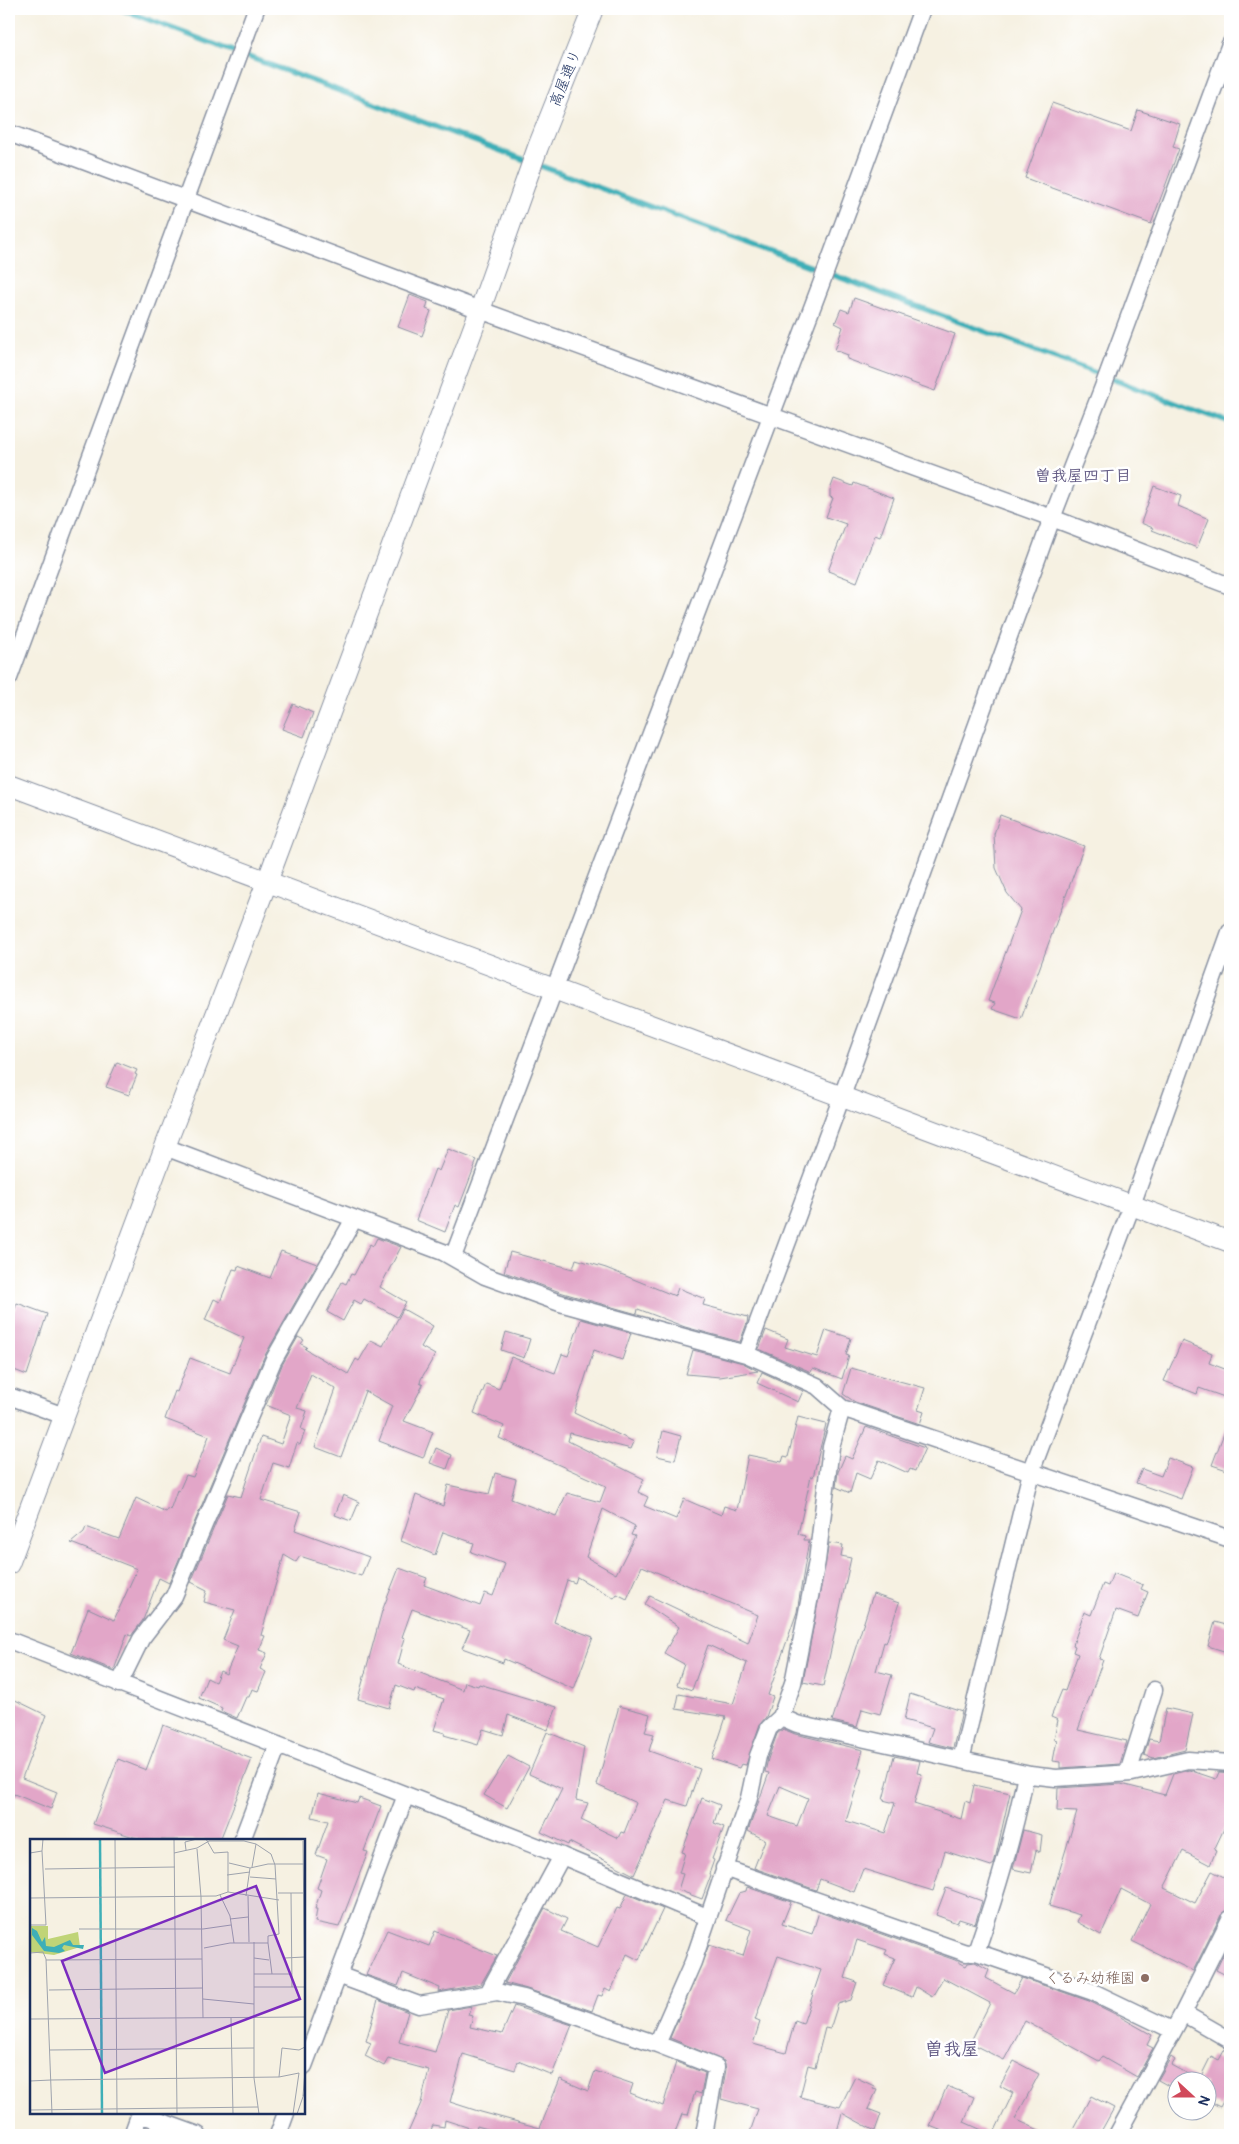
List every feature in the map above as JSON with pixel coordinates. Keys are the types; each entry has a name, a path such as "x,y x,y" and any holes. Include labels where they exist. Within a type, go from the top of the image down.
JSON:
{"street":[{"path":"9,678 256,9"},
{"name":"高屋通り","path":"9,1564 165,1147 268,882 480,310 538,147 593,9"},
{"path":"453,1257 831,259 922,9"},
{"path":"746,1354 1052,518 1114,358 1230,44"},
{"path":"9,133 480,310 1052,518 1230,586"},
{"path":"9,784 1230,1242"},
{"path":"960,1760 1030,1472 1132,1205 1230,932"},
{"path":"165,1147 453,1257 485,1276 560,1304 746,1354 817,1386 842,1408 1230,1539"},
{"path":"119,1684 141,1639 174,1596 273,1360 354,1219"},
{"path":"9,1396 64,1416"},
{"path":"657,2044 693,1962 749,1798 758,1756 769,1728 781,1717 793,1683 817,1561 831,1447 842,1408"},
{"path":"9,1640 562,1856 708,1918"},
{"path":"1128,1773 1154,1690"},
{"path":"781,1717 797,1724 1026,1774 1056,1778 1128,1773 1188,1760 1230,1763"},
{"path":"242,1839 278,1745"},
{"path":"976,1952 1000,1882 1017,1819 1026,1774"},
{"path":"305,2063 406,1795"},
{"path":"488,1993 562,1856"},
{"path":"724,1868 966,1953 976,1952 1093,1992 1172,2030"},
{"path":"1117,2135 1172,2030 1183,2013 1230,1919"},
{"path":"338,1975 419,2005 496,1992 524,1998 657,2044 716,2067 704,2135"},
{"path":"1183,2013 1230,2040"},
{"path":"132,2135 140,2114"},
{"path":"143,2114 198,2135"},
{"path":"278,2135 286,2114"}],"building":[{"path":"1052,103 1131,131 1138,110 1180,124 1173,147 1179,149 1151,224 1025,178"},
{"path":"410,295 428,302 426,309 431,311 422,336 398,327"},
{"path":"854,298 955,334 935,391 847,359 848,355 835,350 843,327 835,323 841,309 849,312"},
{"path":"834,479 853,486 854,483 894,498 880,537 875,535 857,582 828,571 846,524 826,517 833,498 830,497 830,490"},
{"path":"1154,486 1181,496 1178,506 1209,519 1197,548 1152,530 1153,528 1141,523"},
{"path":"293,704 313,713 304,737 282,729"},
{"path":"1000,815 1084,846 1021,1019 992,1009 995,1003 988,1001 1021,910 1007,893 996,868 994,834"},
{"path":"117,1062 137,1070 135,1074 137,1075 129,1095 106,1087"},
{"path":"448,1149 477,1160 459,1207 455,1205 445,1232 416,1220 435,1169 439,1171"},
{"path":"377,1238 401,1247 380,1287 406,1302 397,1317 364,1299 361,1304 354,1300 343,1321 327,1312 342,1282 346,1284 351,1274 354,1275 370,1244 373,1246"},
{"path":"281,1251 317,1264 264,1357 169,1583 159,1578 143,1620 131,1636 127,1634 114,1670 71,1653 88,1608 114,1620 137,1569 71,1543 84,1532 86,1527 119,1539 136,1498 166,1512 168,1508 170,1510 177,1490 179,1491 186,1475 193,1477 209,1436 165,1419 175,1391 177,1392 190,1358 230,1373 244,1338 205,1320 214,1299 220,1302 233,1269 237,1270 238,1266 270,1278"},
{"path":"510,1252 573,1269 576,1259 606,1268 675,1296 678,1288 705,1299 703,1305 748,1317 747,1323 740,1342 685,1327 638,1309 637,1314 563,1293 504,1272"},
{"path":"17,1303 47,1314 27,1375 9,1368 9,1324"},
{"path":"403,1309 433,1326 421,1347 435,1355 421,1379 420,1383 423,1385 404,1421 433,1432 423,1458 379,1441 392,1406 365,1391 341,1457 315,1447 336,1389 311,1374 297,1408 307,1411 301,1429 305,1431 300,1445 297,1443 289,1468 273,1463 261,1500 301,1512 295,1530 369,1557 361,1576 300,1556 296,1562 284,1555 261,1635 265,1636 259,1650 267,1653 260,1669 266,1672 258,1691 252,1689 249,1697 246,1697 237,1718 221,1711 222,1708 199,1698 207,1678 215,1682 220,1671 226,1674 238,1646 223,1640 235,1610 204,1602 207,1590 191,1582 228,1494 241,1497 261,1437 281,1444 291,1415 266,1405 282,1365 298,1337 304,1340 301,1344 307,1347 305,1349 348,1374 356,1359 359,1361 371,1340 383,1346"},
{"path":"581,1319 631,1333 622,1360 594,1350 574,1413 634,1442 631,1449 570,1433 568,1441 644,1479 638,1492 648,1497 644,1506 676,1519 684,1499 721,1515 724,1506 737,1510 748,1455 782,1462 784,1456 788,1457 798,1417 826,1424 813,1477 811,1476 798,1534 805,1536 804,1540 809,1540 797,1612 768,1695 773,1697 766,1717 760,1724 746,1765 741,1764 739,1768 712,1759 726,1717 676,1709 679,1694 733,1704 747,1663 708,1645 692,1690 677,1685 684,1664 664,1653 679,1627 645,1604 650,1596 748,1643 758,1615 642,1566 627,1599 617,1594 614,1598 577,1577 575,1583 567,1580 554,1622 593,1637 574,1689 504,1659 503,1663 462,1648 470,1630 412,1609 402,1637 405,1638 398,1664 463,1690 465,1682 478,1686 479,1684 557,1707 548,1730 508,1715 503,1735 483,1729 478,1745 444,1735 445,1733 434,1730 444,1699 415,1689 414,1692 396,1685 389,1708 358,1699 382,1611 399,1568 427,1578 424,1585 480,1606 485,1593 493,1596 505,1564 471,1552 474,1543 443,1532 435,1555 401,1541 416,1495 443,1506 448,1485 489,1494 495,1473 516,1479 511,1499 556,1516 567,1493 600,1502 606,1486 499,1438 504,1426 474,1413 486,1384 499,1389 511,1357 555,1373 562,1354 568,1356","holes":["603,1509 635,1526 631,1535 635,1536 616,1574 586,1557"]},
{"path":"766,1330 788,1339 785,1347 817,1357 826,1330 851,1338 846,1355 849,1356 842,1379 813,1368 811,1372 759,1349"},
{"path":"506,1332 530,1339 524,1358 501,1350"},
{"path":"1182,1341 1212,1353 1209,1363 1230,1371 1230,1399 1199,1388 1197,1394 1164,1381"},
{"path":"693,1350 743,1363 758,1371 720,1377 686,1374"},
{"path":"851,1368 925,1388 918,1410 924,1412 920,1424 855,1402 843,1394"},
{"path":"762,1372 803,1391 798,1402 757,1383"},
{"path":"1230,1420 1230,1471 1212,1465"},
{"path":"866,1427 925,1448 915,1471 910,1469 908,1473 879,1460 870,1479 856,1473 850,1493 836,1487 838,1472 845,1456 852,1459"},
{"path":"663,1431 681,1436 675,1460 657,1456"},
{"path":"436,1448 452,1455 447,1469 430,1463"},
{"path":"1168,1458 1193,1467 1181,1499 1136,1483 1142,1469 1161,1476"},
{"path":"343,1495 359,1502 351,1521 335,1515"},
{"path":"829,1543 843,1545 841,1556 851,1558 823,1686 803,1682"},
{"path":"1113,1573 1143,1585 1141,1589 1148,1592 1138,1618 1116,1610 1099,1659 1103,1660 1078,1730 1127,1741 1120,1764 1060,1768 1060,1762 1053,1761 1057,1740 1054,1739 1058,1720 1051,1717 1062,1690 1065,1691 1078,1654 1073,1652 1075,1646 1073,1645 1084,1612 1091,1615 1103,1584 1108,1586"},
{"path":"873,1594 899,1603 886,1643 884,1642 876,1671 892,1675 880,1714 862,1709 857,1727 832,1721"},
{"path":"1215,1622 1230,1626 1230,1653 1208,1646"},
{"path":"910,1694 962,1711 953,1748 928,1742 933,1728 904,1720"},
{"path":"9,1697 46,1715 22,1778 57,1792 51,1809 14,1794 9,1806"},
{"path":"619,1706 650,1714 645,1732 654,1734 649,1751 700,1769 687,1806 668,1800 634,1875 569,1842 568,1845 541,1832 562,1789 529,1774 547,1732 584,1747 576,1800 588,1803 581,1820 618,1838 621,1832 624,1833 636,1803 597,1785"},
{"path":"1166,1708 1193,1714 1185,1750 1154,1758 1144,1755 1149,1739 1159,1741"},
{"path":"163,1725 252,1759 220,1839 140,1839 93,1824 118,1759 146,1770"},
{"path":"783,1729 795,1734 863,1750 858,1768 862,1769 846,1821 885,1833 895,1803 883,1800 894,1756 920,1761 917,1773 922,1774 914,1804 961,1819 965,1801 970,1803 974,1785 1010,1793 994,1864 991,1866 945,1851 933,1891 863,1869 854,1892 820,1879 816,1890 754,1868 765,1840 748,1831 769,1773 765,1772 777,1734","holes":["780,1786 808,1798 797,1826 768,1816"]},
{"path":"508,1756 529,1767 507,1808 484,1795"},
{"path":"1189,1770 1216,1779 1219,1772 1230,1773 1230,1816 1214,1850 1216,1851 1210,1865 1183,1851 1164,1888 1195,1903 1212,1871 1230,1880 1230,1909 1221,1915 1193,1971 1132,1941 1150,1904 1121,1889 1101,1935 1077,1922 1080,1915 1049,1906 1077,1812 1057,1811 1058,1788 1121,1784 1165,1795 1173,1774"},
{"path":"318,1793 357,1803 359,1798 381,1806 364,1851 368,1852 339,1927 315,1922 317,1909 315,1909 321,1890 317,1888 327,1859 316,1855 328,1821 312,1817"},
{"path":"702,1798 720,1805 714,1823 724,1827 712,1859 714,1860 709,1874 711,1875 702,1899 678,1890 683,1874 679,1873 685,1853 682,1852"},
{"path":"1023,1830 1042,1835 1040,1852 1036,1850 1031,1873 1013,1869"},
{"path":"747,1887 791,1902 782,1924 812,1934 819,1912 955,1960 966,1966 968,1963 975,1962 989,1970 986,1978 1014,1993 1022,1978 1089,2001 1152,2035 1147,2045 1153,2048 1137,2077 1102,2057 1099,2061 1025,2021 1004,2060 970,2043 990,2003 943,1978 932,1997 916,1987 912,1997 883,1985 895,1958 885,1954 887,1950 857,1940 845,1978 857,1982 851,2000 838,2004 830,2029 825,2028 815,2067 808,2065 800,2097 840,2107 855,2077 874,2086 873,2089 877,2090 868,2109 881,2114 875,2131 842,2113 836,2135 749,2135 758,2109 721,2099 726,2069 724,2061 670,2038 709,1945 743,1956 751,1930 726,1920 739,1893 746,1891","holes":["778,1956 821,1970 803,2024 795,2021 786,2053 753,2044 760,2022 755,2020"]},
{"path":"946,1888 982,1901 975,1924 959,1919 957,1923 936,1915"},
{"path":"627,1894 663,1909 639,1960 627,1954 611,1991 605,1988 602,1996 598,1995 592,2011 505,1983 545,1908 567,1919 561,1931 598,1947 617,1908 620,1909"},
{"path":"387,1930 429,1946 435,1931 497,1956 481,1984 439,1992 440,1988 403,1973 398,1986 366,1975"},
{"path":"1230,1941 1230,1977 1216,1970"},
{"path":"378,2000 408,2012 399,2042 435,2052 448,2010 472,2006 468,2015 473,2016 470,2027 502,2034 514,2006 572,2025 552,2075 518,2061 515,2070 463,2054 450,2102 481,2112 540,2128 560,2079 588,2091 595,2071 633,2084 630,2093 663,2106 676,2062 705,2073 701,2094 695,2092 688,2115 682,2114 674,2135 508,2135 477,2126 476,2130 445,2120 444,2127 433,2125 429,2135 407,2135 421,2103 429,2070 388,2059 384,2066 365,2056 371,2043 366,2041"},
{"path":"1225,2049 1230,2050 1230,2088 1220,2107 1216,2105 1216,2072 1203,2072 1211,2056 1219,2060"},
{"path":"1171,2057 1175,2060 1172,2065 1185,2072 1166,2072 1166,2084 1158,2080"},
{"path":"1014,2061 1039,2074 1015,2119 1050,2135 993,2135 1013,2093 1000,2086"},
{"path":"947,2086 974,2097 964,2122 993,2135 952,2135 930,2126"},
{"path":"1091,2096 1114,2108 1099,2135 1070,2135"}],"waterway":[{"path":"120,9 1230,423"}],"place":[{"name":"くるみ幼稚園","path":"1145,1978"}],"district":[{"name":"曽我屋四丁目","path":"1083,475"},
{"name":"曽我屋","path":"952,2049"}]}
